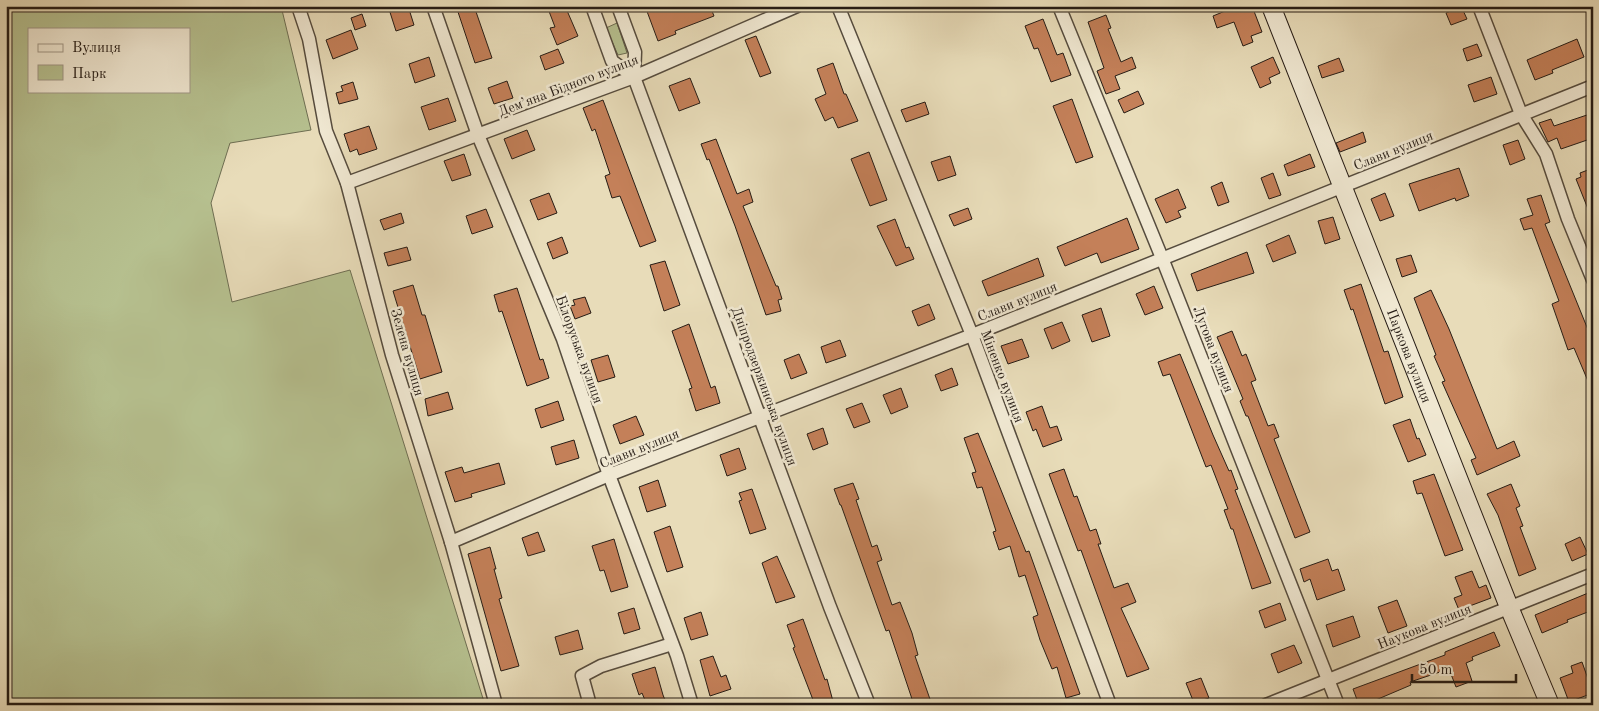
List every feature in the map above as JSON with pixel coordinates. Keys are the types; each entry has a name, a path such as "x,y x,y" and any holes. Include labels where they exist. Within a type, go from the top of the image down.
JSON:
{"street":[{"name":"Зелена вулиця","path":"298,6 309,39 326,131 347,183 392,355 451,542 496,705"},
{"name":"Білоруська вулиця","path":"433,6 478,134 563,339 692,705"},
{"path":"592,6 612,61 634,77"},
{"name":"Дніпродзержинська вулиця","path":"618,6 635,52 634,77 830,607 869,705"},
{"name":"Дем’яна Бідного вулиця","path":"347,183 634,77 796,6"},
{"name":"Міненко вулиця","path":"838,6 972,335 1110,705"},
{"name":"Лугова вулиця","path":"1059,6 1162,258 1338,705"},
{"name":"Паркова вулиця","path":"1271,6 1344,185 1509,607 1550,705"},
{"path":"1479,6 1521,114 1546,154 1568,219 1593,280"},
{"name":"Слави вулиця","path":"451,542 610,475 972,335 1593,86"},
{"name":"Наукова вулиця","path":"1266,705 1593,574"},
{"path":"590,705 582,676 601,666 672,644"}],"green space":[{"path":"6,6 281,6 311,130 230,143 211,203 232,302 350,270 485,705 6,705"},
{"path":"617,23 627,53 618,55 606,28"}],"building":[{"path":"388,6 408,6 414,25 396,31"},
{"path":"456,6 474,6 492,58 475,63"},
{"path":"547,6 565,6 578,36 557,45 550,28 555,27"},
{"path":"645,6 710,6 714,16 675,31 676,34 658,41"},
{"path":"1229,6 1252,6 1262,32 1251,36 1253,42 1243,46 1234,22 1217,28 1213,16 1230,9"},
{"path":"1461,6 1467,19 1451,25 1446,13"},
{"path":"362,14 366,26 355,30 351,18"},
{"path":"1106,15 1111,28 1108,29 1121,62 1132,57 1136,68 1115,76 1120,89 1106,94 1097,71 1104,68 1088,22"},
{"path":"1043,19 1057,55 1063,53 1071,75 1051,82 1038,48 1034,49 1025,26"},
{"path":"351,30 358,49 333,59 326,40"},
{"path":"756,36 771,73 760,77 745,40"},
{"path":"1577,39 1584,57 1552,70 1553,73 1535,80 1527,60"},
{"path":"1477,44 1482,56 1467,61 1463,49"},
{"path":"558,49 564,63 545,70 540,56"},
{"path":"429,57 435,76 415,83 409,64"},
{"path":"1273,57 1280,73 1269,78 1271,83 1260,88 1251,67"},
{"path":"1339,58 1344,71 1322,78 1318,66"},
{"path":"833,63 844,94 846,94 858,121 838,128 833,117 825,121 815,99 826,94 817,69"},
{"path":"1491,77 1497,94 1474,102 1468,85"},
{"path":"690,78 700,103 679,111 669,86"},
{"path":"507,81 513,98 494,104 488,88"},
{"path":"353,82 358,99 339,104 336,93 343,91 341,86"},
{"path":"1138,91 1144,104 1124,113 1118,100"},
{"path":"448,98 456,121 429,130 421,107"},
{"path":"1072,99 1093,157 1076,163 1053,106"},
{"path":"603,100 656,241 640,247 620,196 612,198 605,176 610,174 595,129 592,131 583,108"},
{"path":"925,102 929,114 906,122 901,110"},
{"path":"1593,113 1593,138 1561,149 1557,138 1548,142 1539,123 1551,119 1554,126"},
{"path":"369,126 377,149 359,155 357,149 350,152 344,134"},
{"path":"527,130 535,150 512,159 504,139"},
{"path":"1363,132 1366,142 1340,152 1336,143"},
{"path":"716,139 737,194 749,189 753,202 743,206 776,286 778,286 782,299 778,300 781,311 766,315 735,226 709,159 707,160 701,144"},
{"path":"1518,140 1525,159 1510,165 1503,145"},
{"path":"869,152 887,200 870,206 851,159"},
{"path":"464,154 471,175 452,181 444,161"},
{"path":"1310,154 1315,167 1288,176 1284,165"},
{"path":"950,156 956,175 938,181 931,162"},
{"path":"1459,168 1469,196 1456,201 1455,198 1419,211 1409,184"},
{"path":"1593,168 1592,219 1576,179 1581,177 1580,173"},
{"path":"1273,173 1281,195 1269,199 1261,178"},
{"path":"1222,182 1229,202 1218,206 1211,187"},
{"path":"1178,189 1186,208 1178,211 1181,217 1166,223 1155,199"},
{"path":"549,193 557,213 538,220 530,200"},
{"path":"1385,193 1394,216 1380,221 1371,199"},
{"path":"1541,195 1550,222 1545,224 1593,342 1593,393 1574,348 1568,350 1552,304 1559,301 1532,228 1524,230 1520,219 1533,215 1527,199"},
{"path":"968,208 972,219 954,226 949,215"},
{"path":"486,209 493,227 472,234 466,216"},
{"path":"401,213 404,223 384,230 380,220"},
{"path":"1333,217 1340,239 1325,244 1318,221"},
{"path":"1127,218 1139,249 1101,263 1097,253 1065,266 1057,247"},
{"path":"895,219 906,248 909,247 914,259 896,266 877,226"},
{"path":"1289,235 1296,253 1273,262 1266,245"},
{"path":"562,237 568,253 553,259 547,243"},
{"path":"407,247 411,260 388,266 384,253"},
{"path":"1247,252 1254,273 1197,291 1191,274"},
{"path":"1411,255 1417,272 1402,277 1396,259"},
{"path":"1038,258 1044,276 988,296 982,281"},
{"path":"665,261 680,305 664,311 650,265"},
{"path":"1361,284 1384,352 1388,351 1403,397 1385,404 1353,309 1351,310 1344,290"},
{"path":"413,285 422,315 425,315 442,372 420,379 393,291"},
{"path":"1154,286 1163,308 1145,315 1136,294"},
{"path":"517,288 540,360 543,359 549,378 527,386 502,311 499,312 494,295"},
{"path":"1431,290 1449,329 1497,449 1514,441 1520,456 1477,475 1471,460 1476,458 1442,382 1445,381 1434,356 1436,355 1414,298"},
{"path":"585,297 591,313 575,319 570,306 575,305 573,300"},
{"path":"929,304 935,319 918,326 912,311"},
{"path":"1101,308 1110,336 1092,342 1082,315"},
{"path":"1062,322 1070,341 1052,349 1044,329"},
{"path":"689,324 711,388 715,386 720,403 696,411 689,389 692,388 672,331"},
{"path":"1232,331 1242,356 1246,354 1256,380 1251,382 1268,426 1274,424 1279,437 1274,439 1310,532 1295,538 1248,416 1246,416 1240,401 1243,399 1217,337"},
{"path":"1022,339 1029,357 1008,364 1001,346"},
{"path":"840,340 846,356 826,363 821,347"},
{"path":"799,354 807,373 791,379 784,360"},
{"path":"1180,354 1213,435 1229,471 1231,470 1238,489 1235,490 1271,583 1252,589 1233,529 1231,529 1224,510 1228,509 1211,465 1206,467 1170,374 1163,376 1158,362"},
{"path":"608,355 615,377 598,382 591,360"},
{"path":"952,368 958,385 941,391 935,375"},
{"path":"901,388 908,407 891,414 883,395"},
{"path":"448,392 453,409 428,416 425,399"},
{"path":"558,401 564,420 541,428 535,409"},
{"path":"862,403 870,422 854,428 846,409"},
{"path":"1042,406 1050,428 1057,426 1062,440 1043,447 1036,429 1033,431 1026,412"},
{"path":"636,416 644,435 620,444 613,425"},
{"path":"1410,419 1417,439 1419,438 1426,455 1408,462 1393,425"},
{"path":"823,428 828,444 813,450 807,434"},
{"path":"978,433 1026,552 1029,551 1080,694 1066,698 1057,667 1052,669 1040,640 1033,617 1038,615 1025,575 1019,577 1010,546 999,550 993,532 996,531 982,487 977,488 972,473 976,472 964,438"},
{"path":"574,440 579,458 556,465 551,447"},
{"path":"739,448 746,469 727,476 720,455"},
{"path":"499,463 505,484 471,494 472,497 455,502 445,472 462,467 464,473"},
{"path":"1064,469 1074,497 1077,496 1090,531 1096,529 1101,544 1098,544 1114,588 1128,583 1136,602 1121,608 1149,669 1127,677 1081,550 1078,551 1049,474"},
{"path":"1434,474 1463,550 1445,556 1422,493 1417,494 1413,481"},
{"path":"658,480 666,506 647,512 639,487"},
{"path":"853,483 859,499 856,500 872,547 877,545 882,560 877,562 892,605 900,602 912,633 918,655 915,656 932,705 914,705 889,630 886,631 834,489"},
{"path":"1511,484 1520,506 1516,508 1523,526 1520,527 1536,569 1519,576 1498,515 1487,494"},
{"path":"752,489 766,529 750,534 739,501 742,500 739,493"},
{"path":"670,526 683,567 667,572 654,532"},
{"path":"538,532 545,551 528,556 522,538"},
{"path":"1580,537 1588,554 1572,561 1565,544"},
{"path":"614,539 628,587 611,592 604,570 600,571 592,546"},
{"path":"490,547 502,598 499,599 519,666 501,671 468,554"},
{"path":"777,556 795,597 776,603 762,563"},
{"path":"1328,559 1332,571 1338,569 1345,590 1317,600 1310,579 1304,582 1300,569"},
{"path":"1472,571 1479,588 1486,585 1491,598 1459,610 1454,598 1462,595 1455,577"},
{"path":"1593,591 1593,610 1567,620 1568,622 1542,633 1535,615"},
{"path":"1397,600 1407,626 1388,633 1378,607"},
{"path":"1280,603 1286,620 1265,628 1259,611"},
{"path":"634,608 640,629 624,634 618,613"},
{"path":"701,612 708,635 691,640 684,618"},
{"path":"1353,616 1360,637 1333,647 1326,625"},
{"path":"803,619 825,680 827,679 834,705 815,705 793,648 795,647 787,625"},
{"path":"578,630 583,649 560,655 555,637"},
{"path":"1494,632 1500,646 1472,657 1473,660 1466,663 1472,681 1456,687 1449,669 1410,682 1411,685 1364,705 1359,705 1353,689 1445,655 1445,652"},
{"path":"1294,645 1302,663 1278,673 1271,654"},
{"path":"713,656 721,677 726,675 731,689 710,696 700,660"},
{"path":"1582,662 1593,693 1569,702 1560,678 1573,673 1571,666"},
{"path":"655,667 667,705 647,705 642,693 639,695 632,674"},
{"path":"1201,678 1209,698 1194,703 1186,683"}]}
